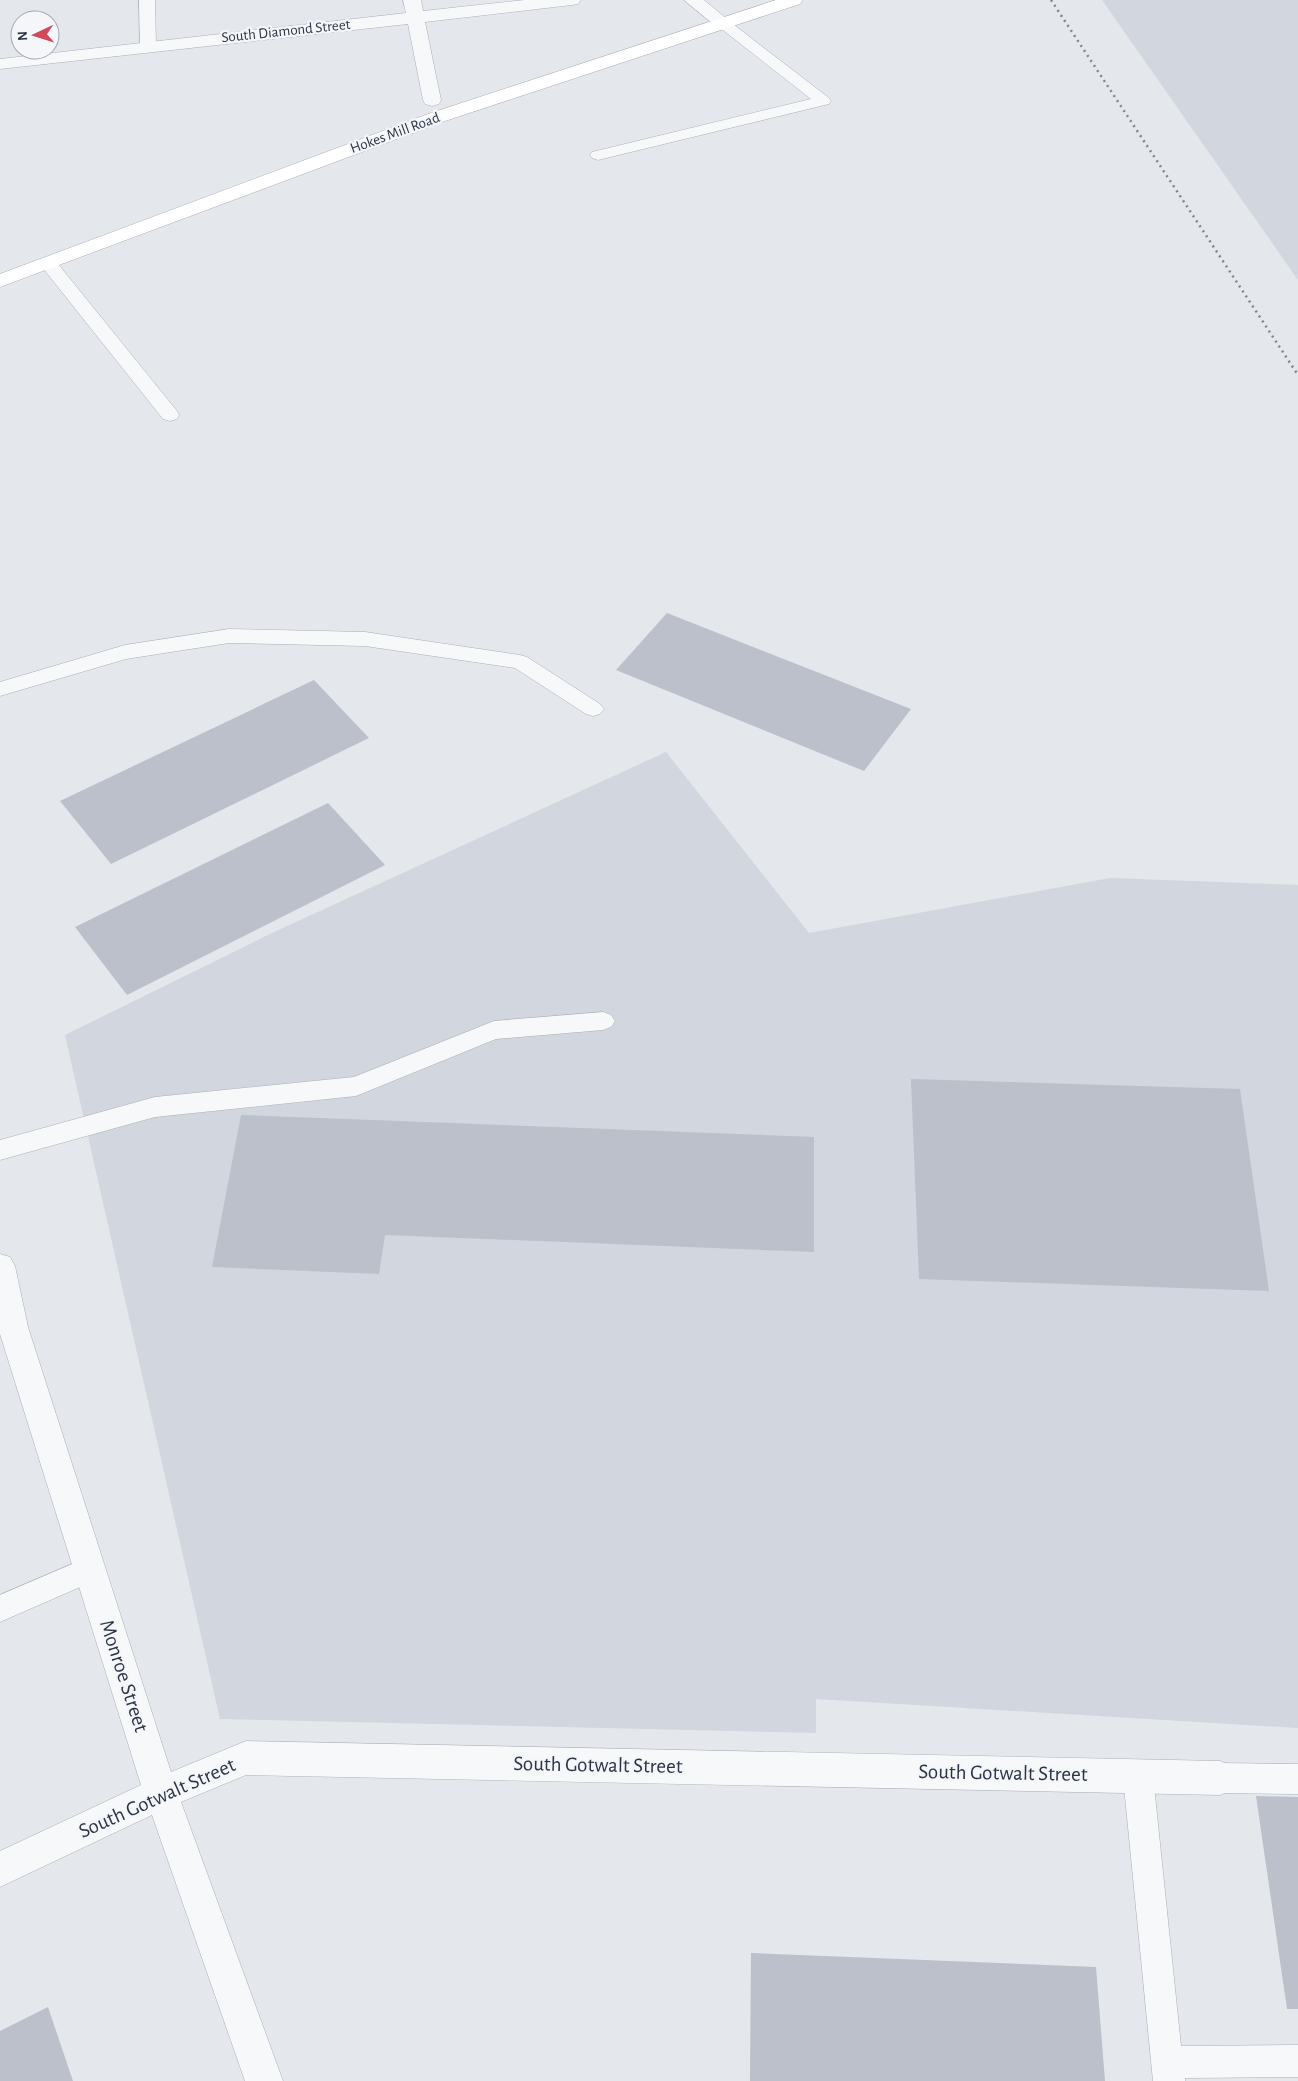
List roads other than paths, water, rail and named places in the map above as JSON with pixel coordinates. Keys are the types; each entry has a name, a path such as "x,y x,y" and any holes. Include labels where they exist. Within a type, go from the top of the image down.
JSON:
{"main road":[{"name":"Hokes Mill Road","path":"0,280 438,117 794,0"}],"street":[{"name":"South Diamond Street","path":"0,64 148,46 413,9 572,0"},
{"path":"693,0 724,24"},
{"path":"413,9 432,100"},
{"name":"Monroe Street","path":"0,1266 13,1327 161,1793 264,2081"},
{"name":"South Gotwalt Street","path":"0,1869 161,1793 246,1758 1220,1778"}],"lane":[{"path":"147,0 148,46"},
{"path":"598,155 823,100 724,24"},
{"path":"48,263 170,415"},
{"path":"0,689 124,652 228,636 365,639 520,662 593,709"},
{"path":"0,1150 155,1107 356,1086 494,1030 603,1021"},
{"path":"0,1609 90,1569"},
{"path":"1138,1776 1168,2072 1298,2061"},
{"path":"1220,1778 1298,1779"}],"railway":[{"path":"1051,0 1298,375"}]}
